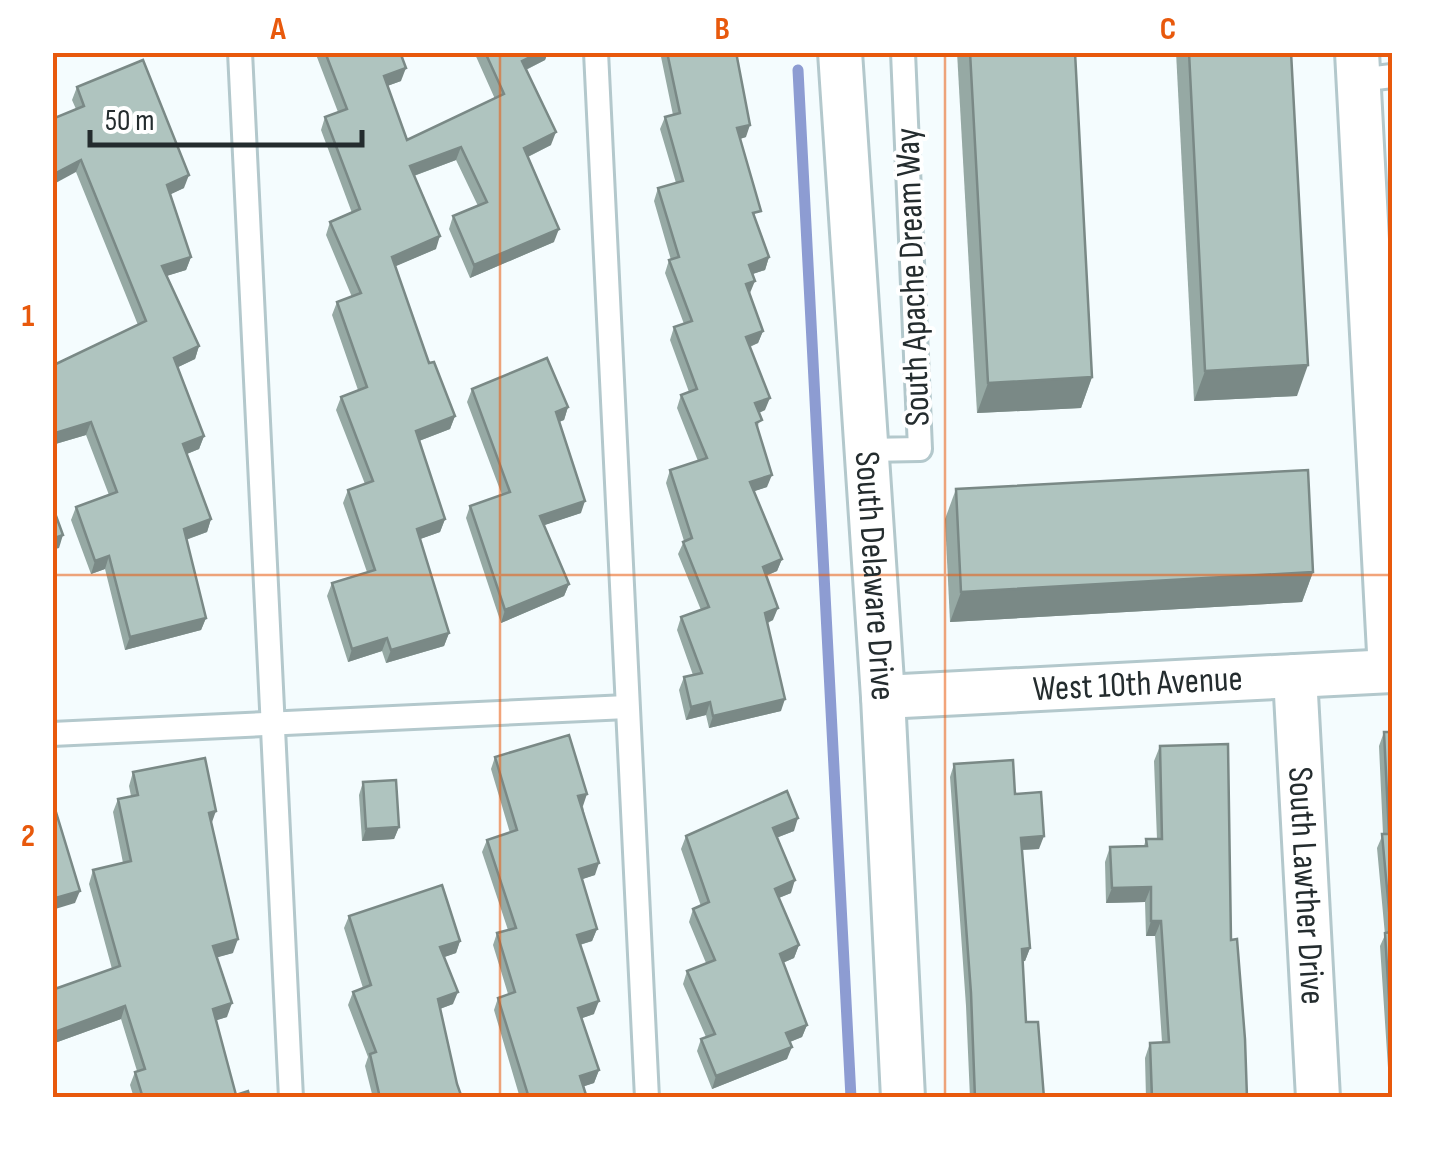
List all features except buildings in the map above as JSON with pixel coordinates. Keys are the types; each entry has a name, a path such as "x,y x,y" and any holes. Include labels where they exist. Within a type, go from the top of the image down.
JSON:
{"street":[{"name":"South Delaware Drive","path":"840,52 884,697 903,1098"},
{"path":"1370,70 1391,671"},
{"name":"West 10th Avenue","path":"884,697 1391,671"},
{"name":"South Lawther Drive","path":"1295,676 1318,1098"}],"lane":[{"path":"240,52 291,1098"},
{"path":"596,52 647,1098"},
{"name":"South Apache Dream Way","path":"868,450 920,449 904,52"},
{"path":"52,734 272,727 627,707"}],"waterway":[{"path":"798,70 851,1098"}]}
